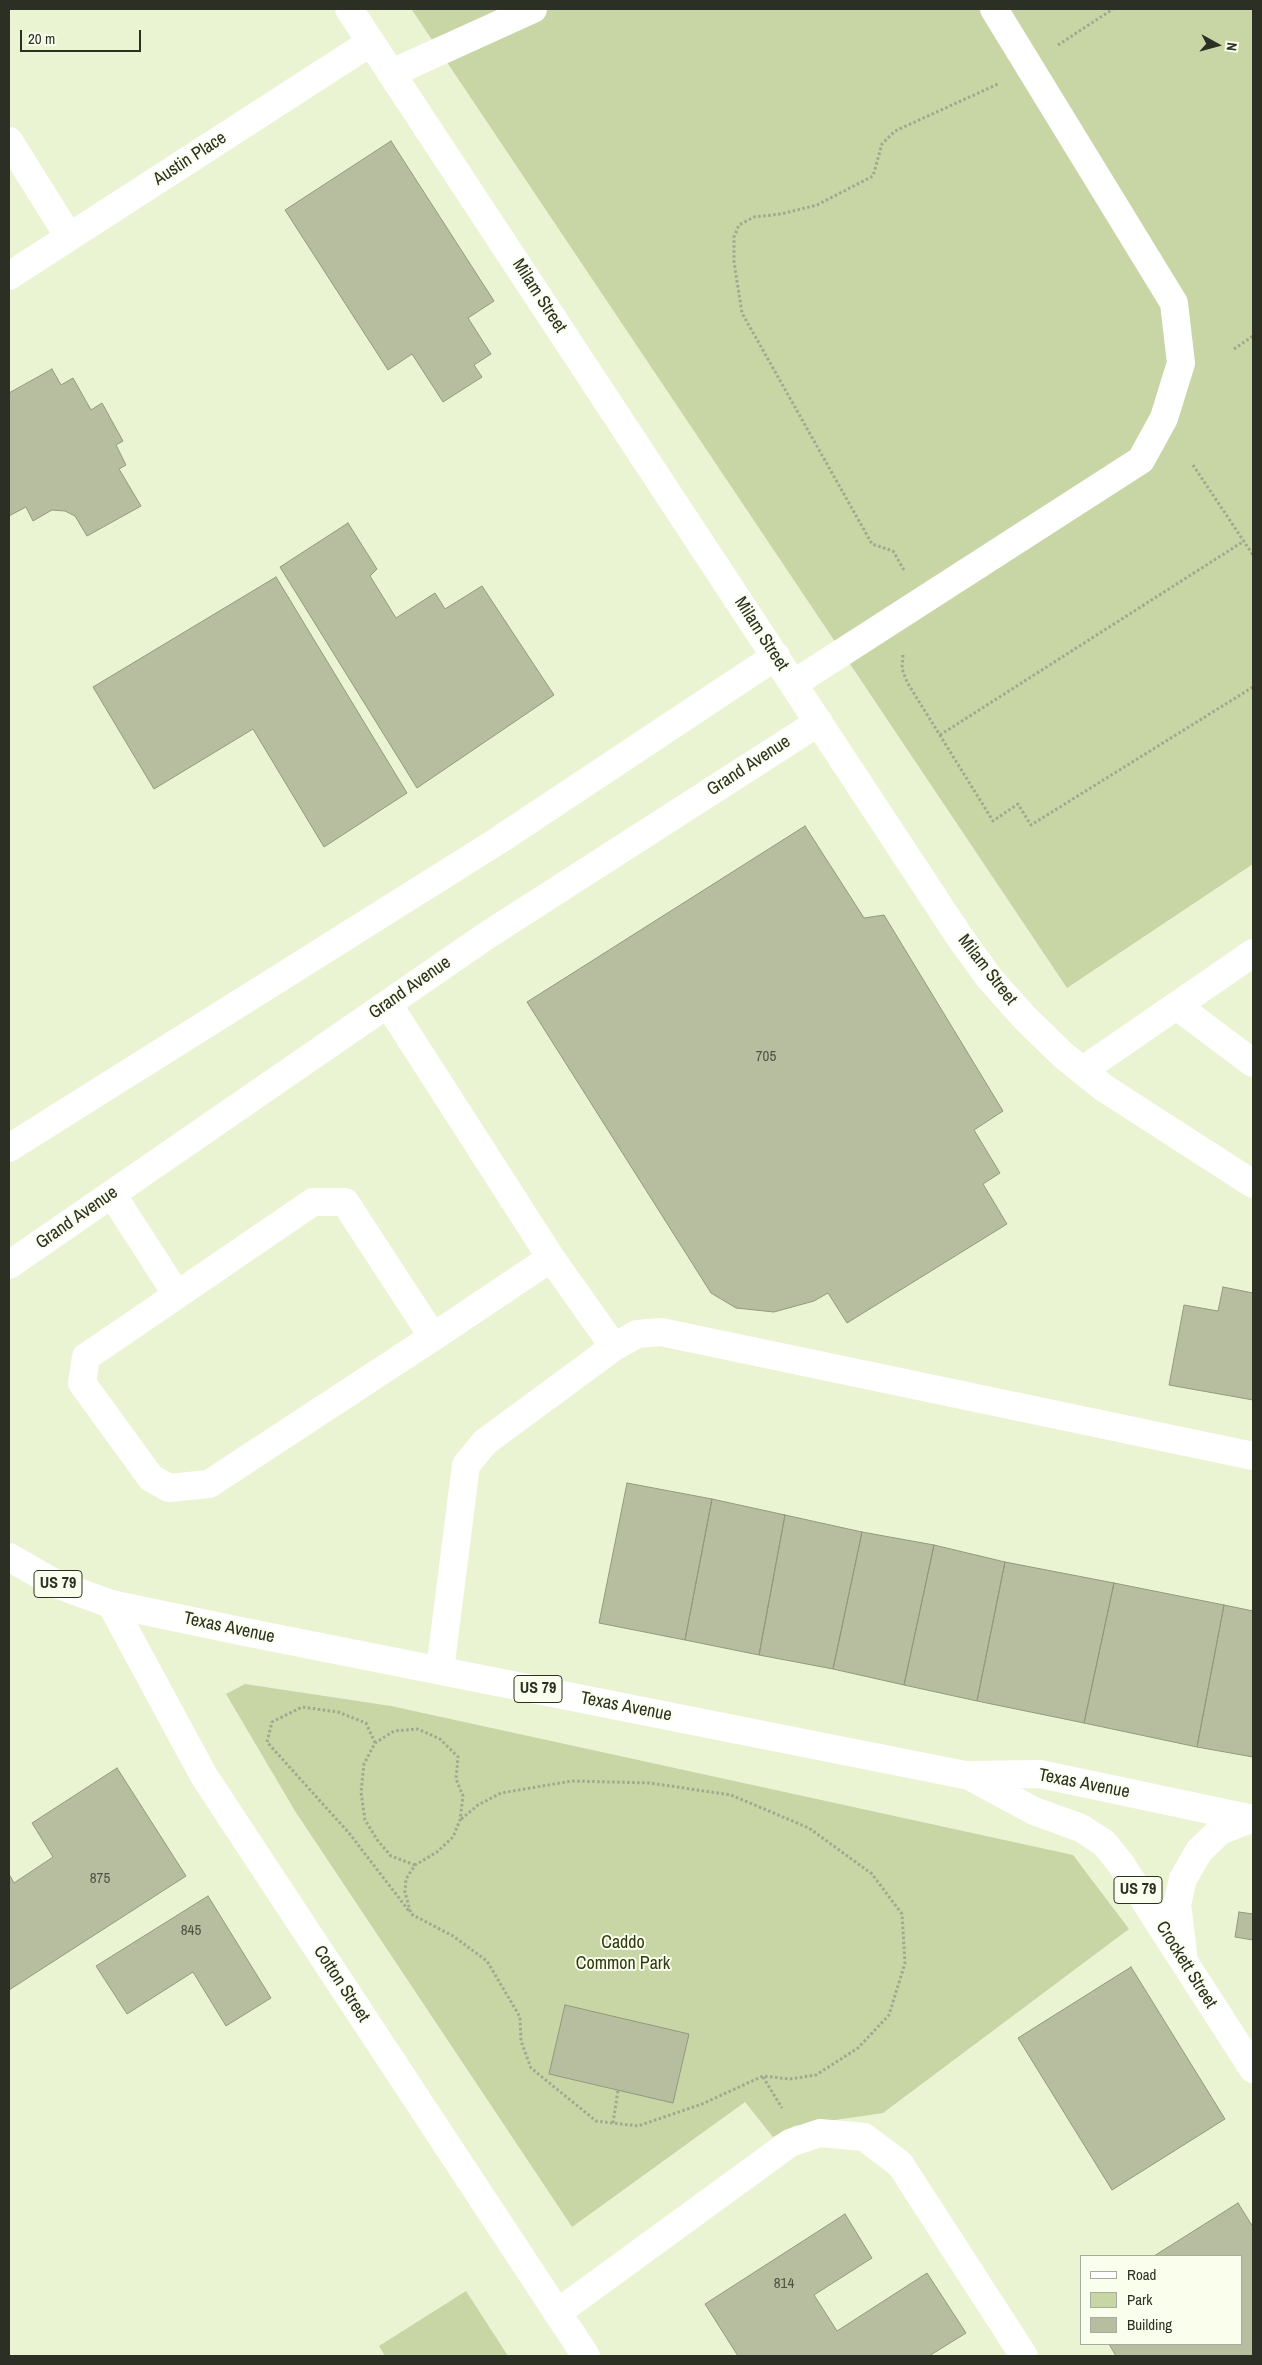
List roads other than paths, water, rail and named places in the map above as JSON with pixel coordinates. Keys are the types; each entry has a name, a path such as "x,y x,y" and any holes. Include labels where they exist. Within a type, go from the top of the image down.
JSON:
{"street":[{"path":"392,73 533,9"},
{"path":"794,684 1141,460 1164,418 1181,363 1174,303 994,9"},
{"name":"Milam Street","path":"363,20 392,73 959,936 990,979 1025,1018 1104,1088 1253,1184"},
{"name":"Austin Place","path":"9,276 69,237 363,20"},
{"path":"9,141 69,237"},
{"path":"9,1148 487,847 776,656"},
{"name":"Grand Avenue","path":"9,1265 486,936 819,722"},
{"path":"1083,1070 1253,953"},
{"path":"388,1004 551,1258 614,1347"},
{"path":"1177,1006 1253,1063"},
{"path":"112,1194 177,1295"},
{"path":"433,1337 345,1202 313,1202 86,1357 82,1383 151,1478 169,1488 209,1484 433,1337 551,1258"},
{"path":"440,1670 466,1465 485,1442 614,1347 637,1334 661,1332 1253,1456"},
{"name":"Texas Avenue","path":"9,1557 56,1584 111,1604 965,1774 1040,1774 1252,1819"},
{"name":"Cotton Street","path":"111,1604 204,1776 586,2356"},
{"name":"Crockett Street","path":"965,1774 1034,1811 1081,1828 1104,1843 1121,1864 1185,1961 1253,2069"},
{"path":"1185,1961 1177,1904 1183,1879 1199,1851 1220,1831 1252,1819"},
{"path":"558,2313 790,2143 820,2133 864,2138 900,2164 1024,2356"}],"park label":[{"name":"Caddo Common Park","path":"623,1954"}]}
